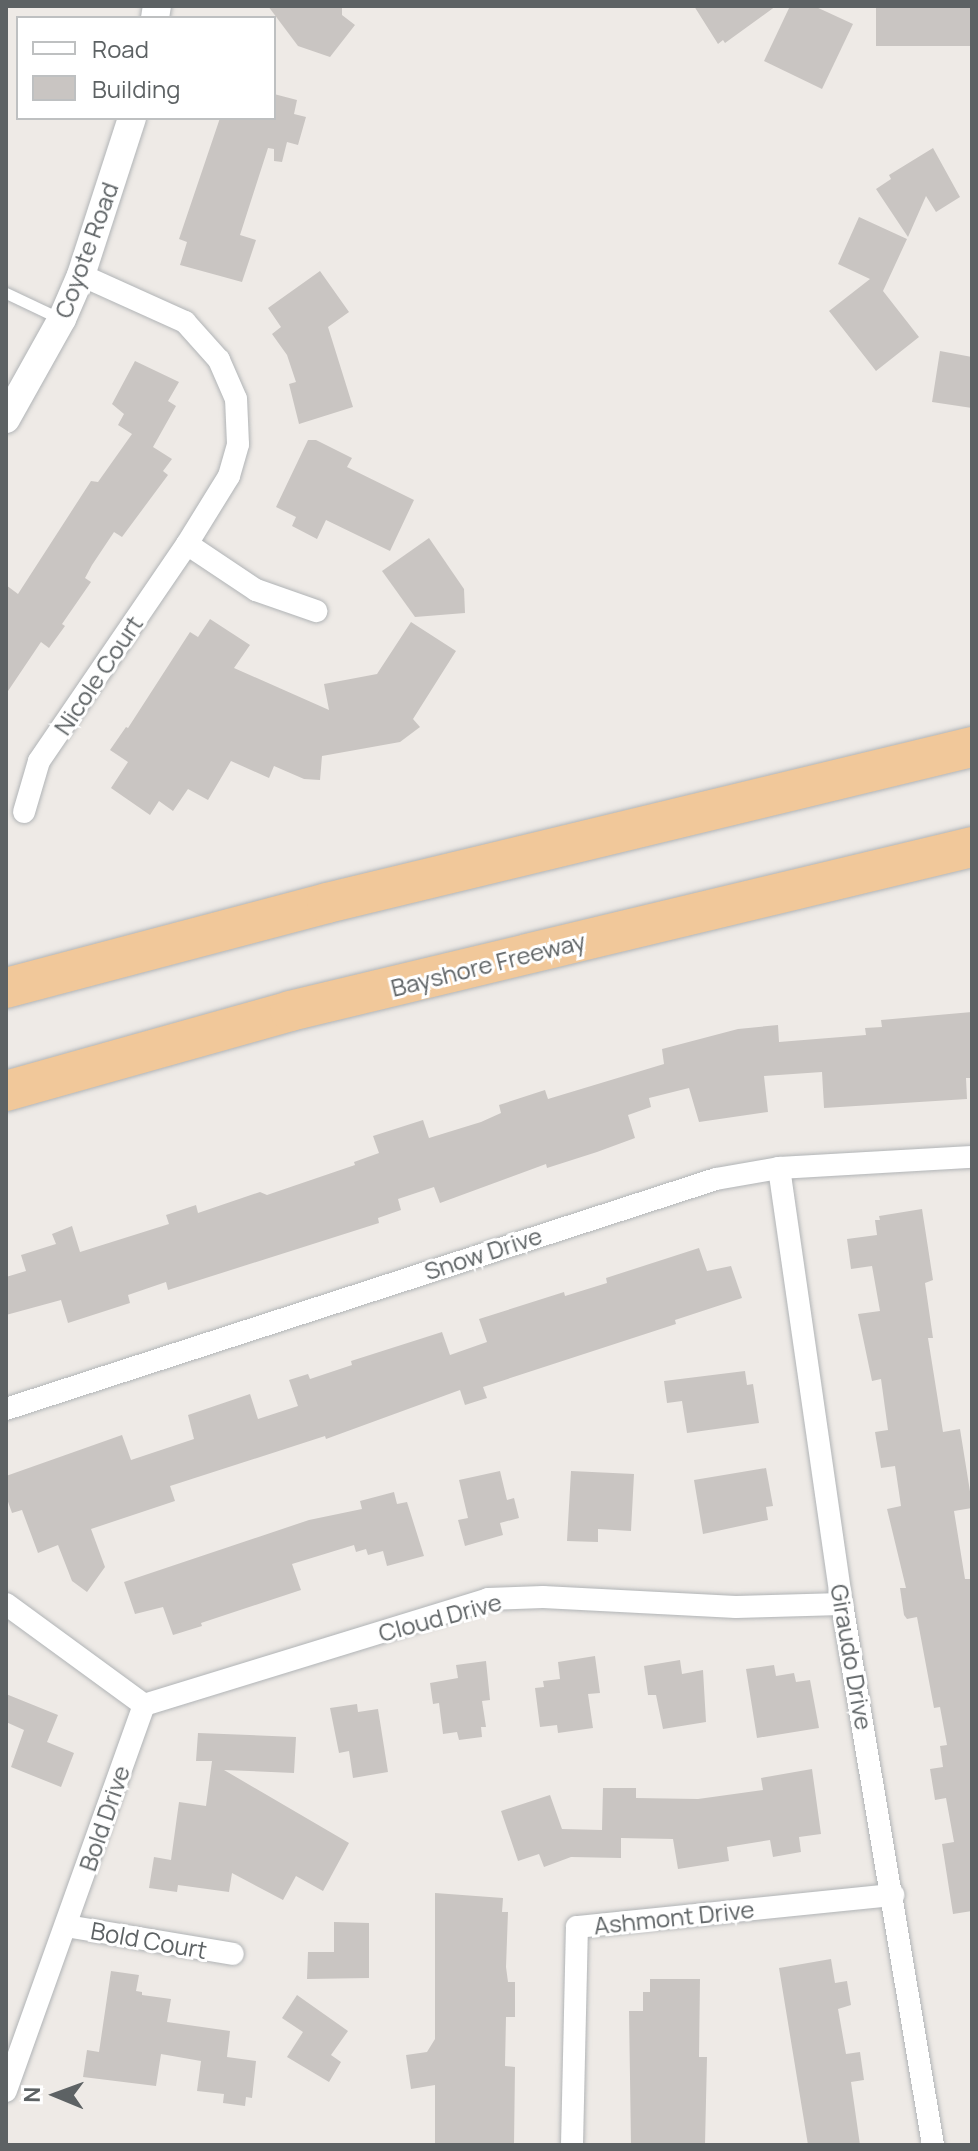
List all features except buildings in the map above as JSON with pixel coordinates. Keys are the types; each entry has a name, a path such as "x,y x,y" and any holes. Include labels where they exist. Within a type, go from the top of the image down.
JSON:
{"highway":[{"path":"6,988 327,903 972,747"},
{"name":"Bayshore Freeway","path":"6,1091 290,1011 972,847"}],"street":[{"name":"Coyote Road","path":"6,419 62,319 81,275 131,120"},
{"name":"Nicole Court","path":"24,812 39,761 187,544 229,476 238,444 236,399 219,360 185,322 81,275"},
{"path":"187,544 256,590 316,611"},
{"name":"Snow Drive","path":"6,1409 716,1179 779,1168 972,1157"},
{"name":"Giraudo Drive","path":"779,1168 842,1604 933,2145"},
{"name":"Cloud Drive","path":"144,1705 488,1599 543,1597 736,1607 842,1604"},
{"path":"6,1604 144,1705"},
{"name":"Bold Drive","path":"6,2091 144,1705"},
{"name":"Ashmont Drive","path":"572,2145 577,1927 893,1895"},
{"name":"Bold Court","path":"66,1926 233,1954"}],"lane":[{"path":"6,293 62,319"}]}
